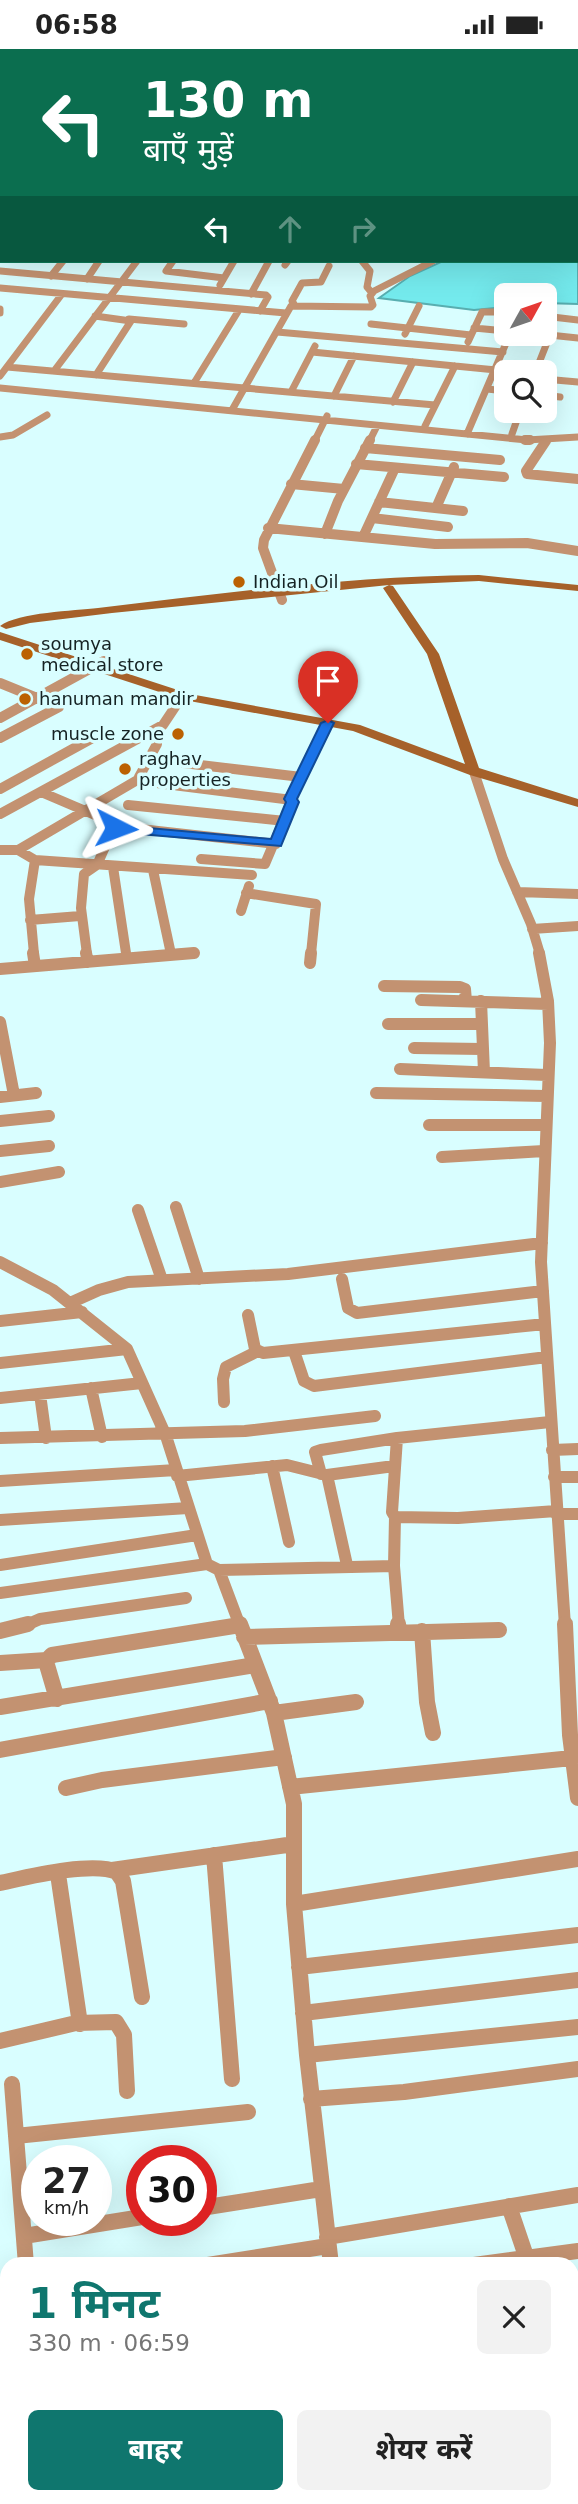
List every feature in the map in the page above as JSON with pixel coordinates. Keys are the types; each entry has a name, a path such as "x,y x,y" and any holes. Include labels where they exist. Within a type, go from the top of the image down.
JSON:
{"street":[{"path":"51,275 61,263"},
{"path":"87,279 98,263"},
{"path":"54,371 135,263"},
{"path":"172,263 166,271 224,278"},
{"path":"216,291 233,263"},
{"path":"251,294 268,263"},
{"path":"364,263 370,271 367,287 372,293"},
{"path":"362,340 378,310 370,299 372,293 429,263"},
{"path":"294,304 292,301 302,283 321,282 329,266"},
{"path":"0,271 268,296 260,311"},
{"path":"0,288 286,313"},
{"path":"0,376 62,294"},
{"path":"233,408 286,313 294,304 373,306"},
{"path":"400,344 419,306"},
{"path":"194,383 239,310"},
{"path":"465,349 482,312 494,312"},
{"path":"95,316 184,324"},
{"path":"557,318 578,320"},
{"path":"96,375 131,321 129,319"},
{"path":"371,324 494,331"},
{"path":"277,332 503,352"},
{"path":"291,392 320,336"},
{"path":"557,336 578,338"},
{"path":"500,360 505,347"},
{"path":"312,352 494,370"},
{"path":"334,396 354,356"},
{"path":"393,402 413,362"},
{"path":"425,426 455,366"},
{"path":"7,367 435,405"},
{"path":"468,432 494,374"},
{"path":"110,397 122,377"},
{"path":"557,380 578,382"},
{"path":"0,386 425,426 546,441 578,437"},
{"path":"487,389 494,390"},
{"path":"0,437 13,435 47,415"},
{"path":"326,418 377,426 512,434 546,441"},
{"path":"280,596 264,548 268,528 326,418"},
{"path":"512,434 516,423"},
{"path":"325,534 356,464 377,426"},
{"path":"546,441 529,465 527,474 578,479"},
{"path":"365,448 500,460"},
{"path":"436,508 458,457"},
{"path":"356,464 504,477"},
{"path":"363,537 395,468"},
{"path":"291,484 344,489"},
{"path":"379,502 463,511"},
{"path":"372,518 448,527"},
{"path":"268,528 436,544 527,543 578,551"},
{"path":"4,631 280,596 471,578 578,588"},
{"path":"386,585 471,584 578,594"},
{"path":"386,585 414,622 433,655 542,963 548,1004 543,1291 556,1513 570,1603 574,1704 572,1758 578,1798"},
{"path":"4,631 183,695 356,728 578,803"},
{"path":"0,717 100,664 201,693 361,722 472,768 578,796"},
{"path":"0,683 59,707 0,738"},
{"path":"0,814 158,728 167,722 183,695"},
{"path":"0,850 18,851 35,860 113,867 153,870 254,870 268,863 291,799 328,723"},
{"path":"88,962 80,916 84,874 97,865 157,744 158,728"},
{"path":"0,789 98,735"},
{"path":"150,759 301,776"},
{"path":"18,851 26,843 139,779 174,786 291,799"},
{"path":"41,792 114,827 276,844"},
{"path":"128,805 285,821"},
{"path":"201,859 254,870"},
{"path":"35,860 29,879 35,966"},
{"path":"113,867 126,953"},
{"path":"153,870 171,954"},
{"path":"241,911 254,870"},
{"path":"517,892 578,894"},
{"path":"246,893 316,904 310,963"},
{"path":"30,920 80,916"},
{"path":"532,929 578,926"},
{"path":"0,969 194,953"},
{"path":"384,986 460,987 465,989 466,1001"},
{"path":"421,1000 548,1004"},
{"path":"481,1001 484,1072"},
{"path":"388,1024 481,1024"},
{"path":"1,1028 4,1072 14,1095"},
{"path":"414,1048 482,1049"},
{"path":"400,1069 547,1075"},
{"path":"0,1097 36,1093"},
{"path":"376,1093 546,1095"},
{"path":"0,1121 49,1117"},
{"path":"429,1125 545,1125"},
{"path":"0,1151 49,1146"},
{"path":"442,1157 544,1151"},
{"path":"0,1182 60,1172"},
{"path":"176,1207 199,1279"},
{"path":"138,1210 162,1280"},
{"path":"70,1303 115,1285 288,1274 542,1243"},
{"path":"0,1262 53,1290 127,1349 166,1436 197,1535 242,1631 272,1707 294,1804 294,1905 311,2099 330,2257"},
{"path":"342,1279 348,1308 357,1313 543,1291"},
{"path":"0,1321 82,1312"},
{"path":"248,1315 255,1349 258,1351"},
{"path":"224,1402 222,1371 225,1366 258,1351 294,1350 545,1324"},
{"path":"0,1363 127,1349"},
{"path":"294,1350 304,1381 314,1386 547,1357"},
{"path":"0,1398 142,1383"},
{"path":"91,1388 102,1437"},
{"path":"40,1394 46,1438"},
{"path":"0,1439 166,1436 245,1431 374,1416"},
{"path":"347,1565 324,1474 316,1453 397,1438 550,1422"},
{"path":"397,1438 392,1512 395,1517 394,1566 399,1631"},
{"path":"552,1450 578,1449"},
{"path":"0,1481 272,1466 302,1467 324,1474 394,1466"},
{"path":"272,1466 289,1542"},
{"path":"554,1477 578,1477"},
{"path":"0,1520 188,1508"},
{"path":"395,1517 578,1514"},
{"path":"0,1565 197,1535"},
{"path":"0,1593 213,1567 394,1566"},
{"path":"0,1631 17,1629 40,1619 186,1598"},
{"path":"0,1663 47,1660 62,1651 242,1631 499,1630"},
{"path":"422,1631 427,1702 433,1733"},
{"path":"47,1660 57,1699"},
{"path":"0,1707 255,1665"},
{"path":"0,1749 272,1707 356,1702"},
{"path":"66,1788 102,1780 284,1757"},
{"path":"290,1787 572,1758"},
{"path":"0,1883 294,1844"},
{"path":"214,1855 232,2079"},
{"path":"294,1905 578,1859"},
{"path":"112,1870 119,1873 123,1881 142,1997"},
{"path":"58,1874 80,2024"},
{"path":"299,1967 578,1934"},
{"path":"303,2013 578,1980"},
{"path":"0,2041 106,2019 116,2022 124,2035 127,2091"},
{"path":"307,2055 578,2027"},
{"path":"311,2099 404,2092 578,2069"},
{"path":"12,2084 21,2198"},
{"path":"16,2136 248,2112"},
{"path":"217,2205 321,2189"},
{"path":"250,2257 578,2195"},
{"path":"509,2206 527,2257"},
{"path":"24,2236 25,2257"},
{"path":"545,2257 578,2251"}],"water":[{"path":"439,263 578,263 578,304 557,303 557,283 494,283 494,308 474,310 379,298 410,276"}],"place":[{"name":"Indian Oil","path":"239,582"},
{"name":"soumya medical store","path":"27,654"},
{"name":"hanuman mandir","path":"25,699"},
{"name":"muscle zone","path":"178,734"},
{"name":"raghav properties","path":"125,769"}],"route":[{"path":"116,828 276,844 291,799 328,723"}]}
